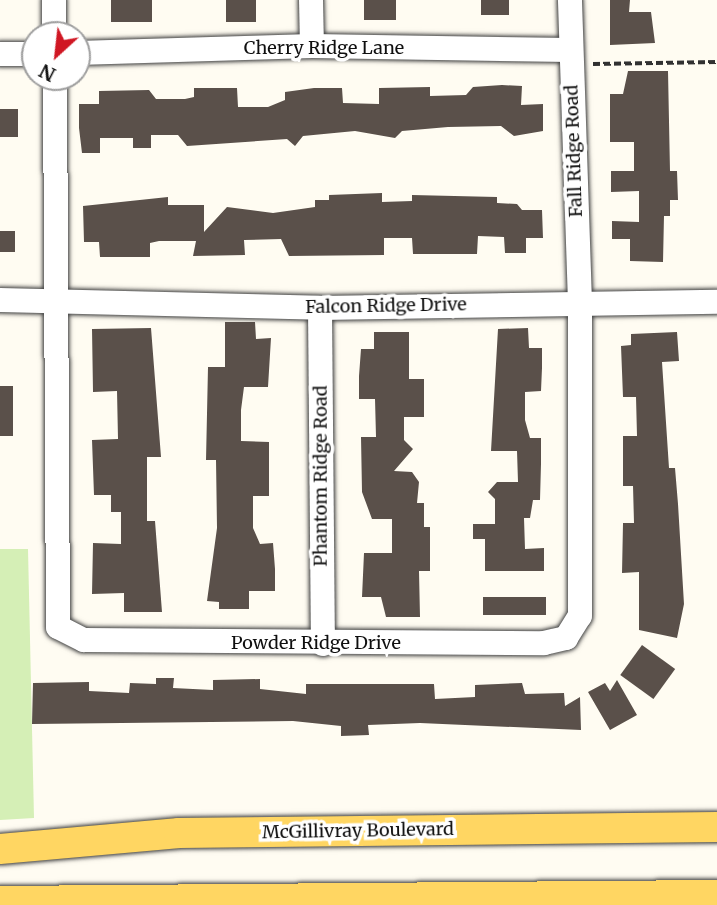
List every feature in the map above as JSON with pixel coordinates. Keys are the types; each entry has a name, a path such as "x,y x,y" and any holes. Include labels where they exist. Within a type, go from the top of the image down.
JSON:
{"main road":[{"name":"McGillivray Boulevard","path":"0,849 179,833 717,827"},
{"path":"0,901 717,895"}],"street":[{"path":"54,0 54,21"},
{"path":"311,0 312,46"},
{"name":"Fall Ridge Road","path":"570,0 580,303"},
{"name":"Cherry Ridge Lane","path":"91,53 312,46 570,50"},
{"path":"0,54 21,54"},
{"path":"55,91 55,299"},
{"name":"Falcon Ridge Drive","path":"0,300 55,299 320,308 717,302"},
{"name":"Powder Ridge Drive","path":"55,299 58,627 84,640 323,644 544,643 565,638 580,621 580,303"},
{"name":"Phantom Ridge Road","path":"320,308 323,644"}],"path":[{"path":"570,50 580,64 717,62"}],"green space":[{"path":"0,549 28,549 34,818 0,820"}],"building":[{"path":"111,0 152,0 152,22 111,22"},
{"path":"226,0 256,0 256,22 226,22"},
{"path":"364,0 396,0 396,20 364,20"},
{"path":"481,0 509,0 509,15 481,15"},
{"path":"610,0 630,0 629,12 651,12 655,43 610,45"},
{"path":"628,71 668,71 670,171 677,171 678,200 670,200 670,216 664,216 663,262 630,261 630,239 612,239 612,221 639,222 639,191 611,192 611,171 634,171 634,142 610,142 610,94 623,94"},
{"path":"522,86 521,105 543,104 543,131 514,136 501,126 448,127 402,131 395,138 355,131 303,136 295,146 287,139 187,146 178,135 151,135 151,148 133,148 133,138 100,138 100,153 82,153 79,104 99,104 99,91 149,90 156,99 185,99 194,97 194,88 237,88 238,107 268,107 285,100 285,92 314,88 342,88 343,103 379,104 379,88 430,87 430,96 466,95 473,87"},
{"path":"0,109 18,109 18,137 0,137"},
{"path":"382,193 382,202 412,201 412,195 497,197 497,203 517,204 522,210 542,210 543,238 526,238 526,253 505,253 504,237 478,236 477,254 413,254 412,238 384,238 384,255 289,256 281,239 244,240 245,255 193,256 196,241 159,241 150,243 150,257 100,257 99,242 84,242 83,206 168,197 168,205 204,205 204,232 227,207 273,213 315,207 315,200 329,200 329,195"},
{"path":"0,231 15,231 15,252 0,252"},
{"path":"225,322 255,322 256,339 271,338 268,387 244,387 241,441 269,442 269,496 253,496 253,528 260,544 273,543 275,591 249,591 249,609 219,609 219,602 207,601 217,528 216,460 206,460 208,367 225,367"},
{"path":"151,328 161,457 147,457 147,521 155,521 162,612 124,612 124,593 92,594 93,543 121,544 121,512 111,512 111,495 94,495 92,440 118,439 117,391 93,392 92,329"},
{"path":"528,328 529,348 542,348 541,391 525,392 525,420 530,438 541,438 541,464 540,500 533,500 530,518 524,518 525,549 544,548 544,571 485,571 485,539 473,539 473,524 495,524 495,499 488,492 497,482 518,482 517,451 491,451 498,329"},
{"path":"374,332 409,332 409,379 424,379 424,417 404,417 404,440 413,449 394,471 412,472 419,482 417,503 424,503 424,527 430,527 430,571 419,571 420,617 386,617 381,597 362,597 364,553 392,553 392,519 372,519 362,492 361,437 376,437 375,399 359,399 361,349 374,349"},
{"path":"677,332 679,361 662,362 669,468 675,468 684,604 677,638 639,630 639,572 622,573 623,523 634,523 633,486 623,486 623,436 637,436 636,397 623,397 621,346 631,345 631,334"},
{"path":"0,386 13,386 13,436 0,436"},
{"path":"483,597 546,597 546,615 483,615"},
{"path":"642,645 675,669 653,699 620,675"},
{"path":"156,678 174,678 173,688 213,690 213,680 260,679 260,689 306,694 306,684 434,684 435,699 475,697 475,685 522,683 525,694 564,693 565,706 580,697 581,730 420,723 368,725 369,735 341,736 341,726 293,721 32,724 33,683 89,682 89,691 129,693 130,683 156,684"},
{"path":"617,680 637,715 610,730 588,692 605,683 610,691"}]}
